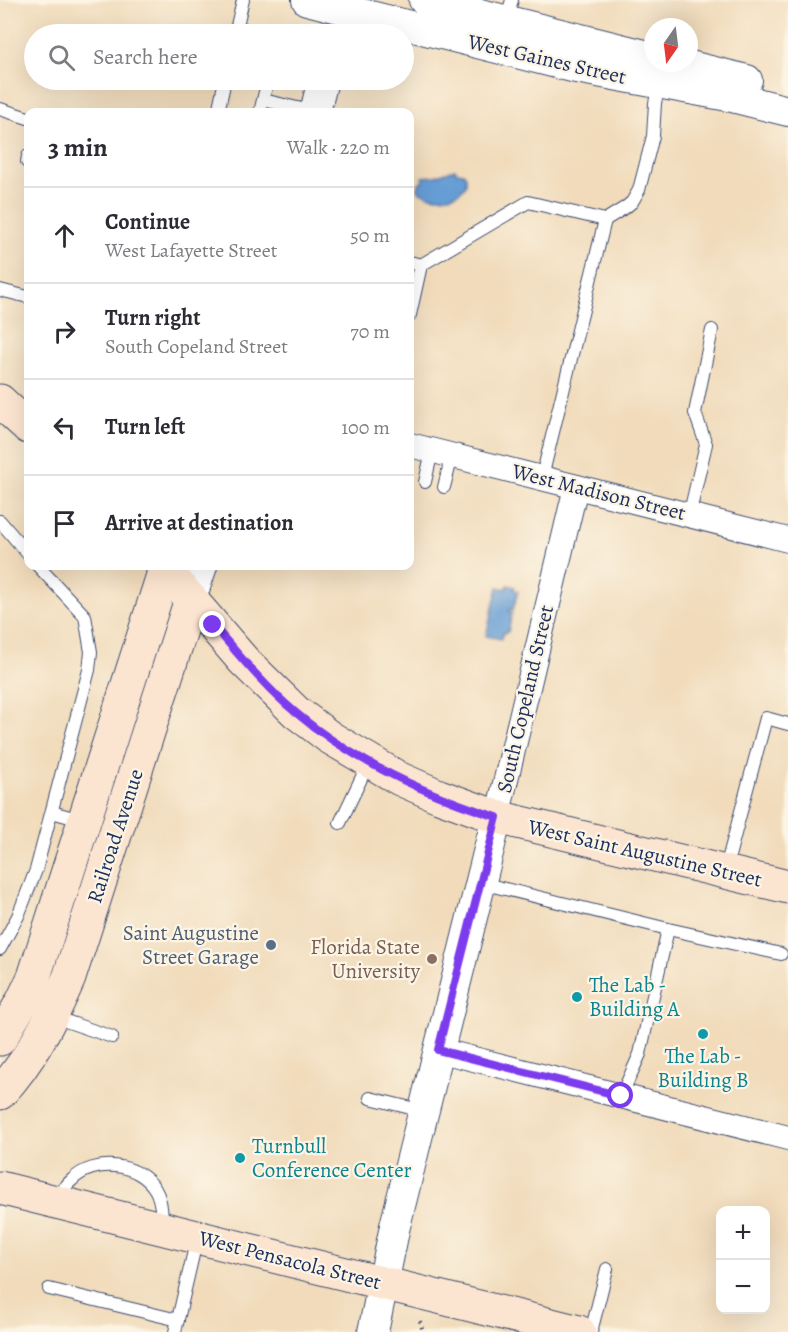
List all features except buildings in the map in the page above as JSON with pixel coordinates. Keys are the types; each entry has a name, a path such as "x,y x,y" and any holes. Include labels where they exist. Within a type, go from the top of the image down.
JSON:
{"main road":[{"path":"0,402 24,423"},
{"name":"Railroad Avenue","path":"0,1039 34,977 163,570"},
{"name":"West Saint Augustine Street","path":"167,570 243,660 296,712 328,737 400,780 497,817 788,887"},
{"name":"Railroad Avenue","path":"0,1093 31,1052 52,1016 69,978 191,599"},
{"name":"West Pensacola Street","path":"0,1188 579,1332"}],"street":[{"name":"West Gaines Street","path":"307,0 338,14 382,24"},
{"name":"West Gaines Street","path":"439,2 509,10 644,60"},
{"name":"West Gaines Street","path":"414,31 576,68 644,67"},
{"name":"West Gaines Street","path":"674,72 728,96 788,111"},
{"name":"West Gaines Street","path":"690,72 788,90"},
{"path":"316,108 320,90"},
{"name":"West Madison Street","path":"431,451 788,540"},
{"name":"South Copeland Street","path":"373,1332 382,1283 423,1111 497,817 576,486"},
{"name":"Railroad Avenue","path":"191,599 201,570"},
{"path":"438,1050 788,1138"}],"lane":[{"path":"238,24 243,0"},
{"path":"542,477 605,220 626,207 639,190 653,136 654,103 662,72"},
{"path":"219,108 223,90"},
{"path":"261,108 266,90"},
{"path":"263,100 298,108"},
{"path":"0,109 24,117"},
{"path":"415,263 528,202 605,220"},
{"path":"0,290 24,296"},
{"path":"689,516 706,444 695,413 712,330"},
{"path":"425,482 431,451"},
{"path":"431,451 444,487"},
{"path":"0,521 24,549"},
{"path":"0,949 18,916 36,870 89,670 91,651 85,616 42,570"},
{"path":"725,872 766,718 788,724"},
{"path":"340,823 369,762"},
{"path":"52,812 85,821"},
{"path":"480,882 668,929 781,954"},
{"path":"621,1096 640,1054 668,929"},
{"path":"52,1016 112,1037"},
{"path":"370,1098 423,1111"},
{"path":"54,1201 72,1179 88,1170 99,1166 122,1167 144,1176 155,1189 160,1202 163,1229"},
{"path":"49,1289 177,1326 197,1237"},
{"path":"591,1332 607,1269"}],"path":[{"path":"419,1318 423,1332"}],"water":[{"path":"455,169 466,176 466,184 456,194 440,197 424,194 418,190 419,183 423,181 422,177 435,176"},
{"path":"508,585 515,587 514,590 518,591 513,610 510,609 509,612 512,613 508,632 503,633 501,639 486,636 498,587 506,589"}],"place":[{"name":"Saint Augustine Street Garage","path":"271,945"},
{"name":"Florida State University","path":"432,959"},
{"name":"The Lab - Building A","path":"577,997"},
{"name":"The Lab - Building B","path":"703,1034"},
{"name":"Turnbull Conference Center","path":"240,1158"}],"route":[{"path":"213,625 269,688 328,737 400,780 497,817 438,1050 621,1096"}]}
